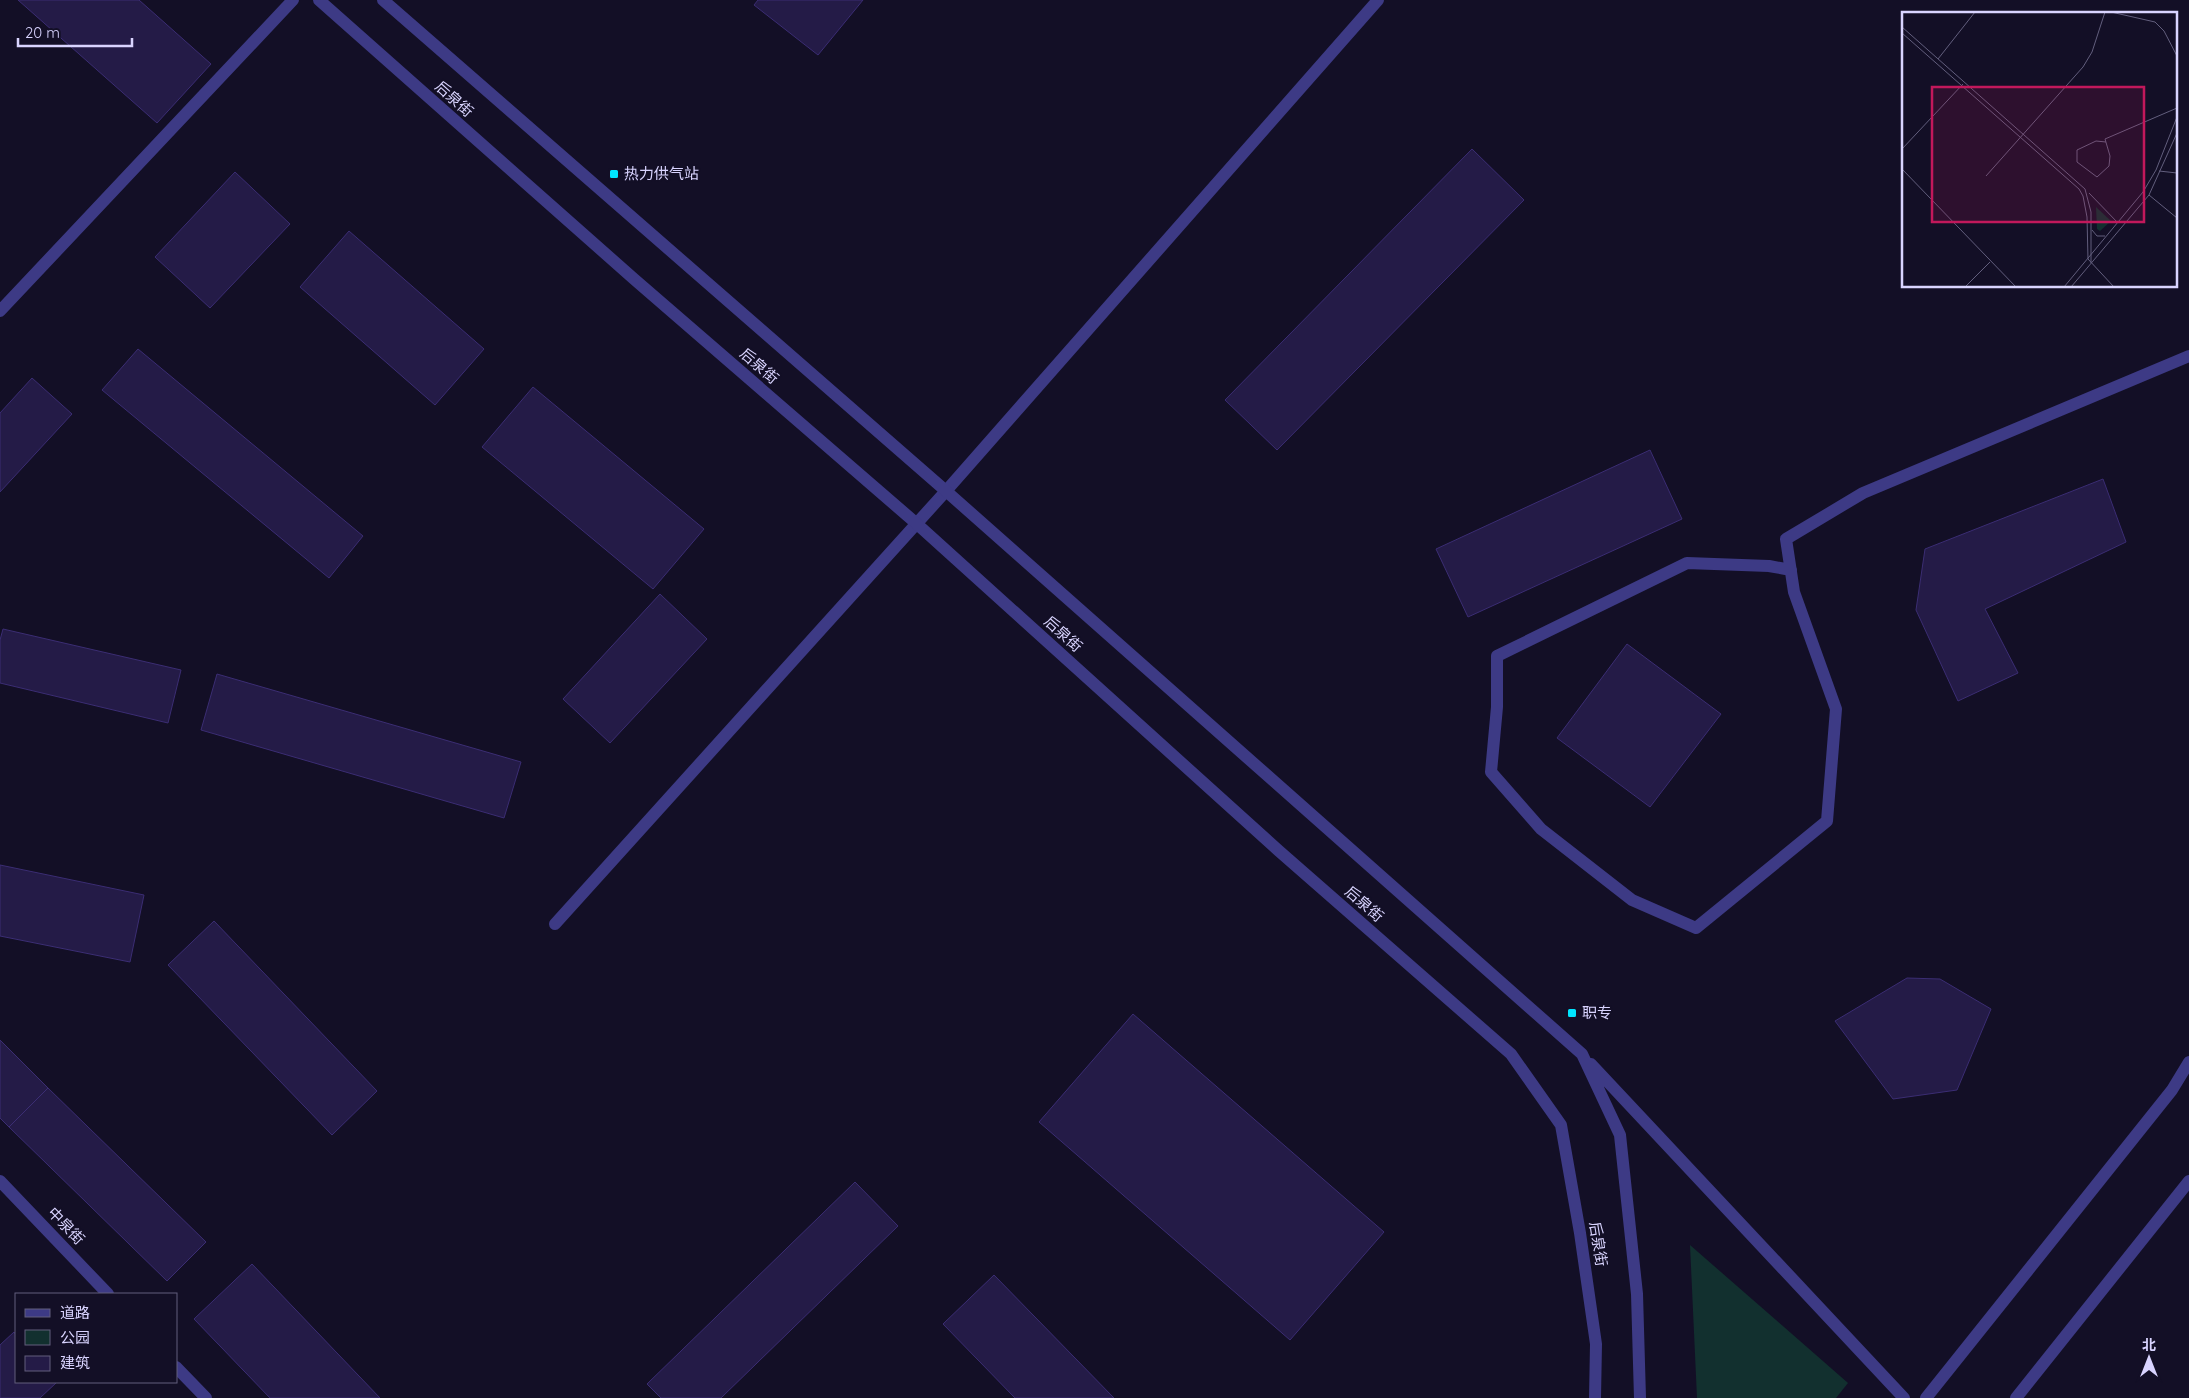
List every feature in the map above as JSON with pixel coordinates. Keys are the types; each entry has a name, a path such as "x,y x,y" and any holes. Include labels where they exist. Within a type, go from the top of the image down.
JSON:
{"street":[{"path":"0,311 293,0"},
{"name":"后泉街","path":"318,0 641,286 917,524 1280,851 1511,1054 1561,1125 1580,1233 1596,1344 1596,1398"},
{"name":"后泉街","path":"383,0 946,491 1582,1054 1620,1135 1637,1294 1640,1398"},
{"path":"555,924 917,524 1378,0"},
{"path":"1791,570 1769,566 1687,564 1496,656 1496,707 1492,772 1541,829 1632,900 1696,928 1827,821 1836,710 1794,592 1791,570 1786,539 1863,493 2189,356"},
{"path":"1582,1054 1904,1398"},
{"path":"1926,1398 2172,1090 2189,1062"},
{"name":"中泉街","path":"0,1181 107,1293"},
{"path":"2016,1398 2189,1181"},
{"path":"178,1368 206,1398"}],"green space":[{"path":"1690,1245 1848,1383 1836,1398 1697,1398"}],"building":[{"path":"18,0 139,0 211,64 157,123"},
{"path":"758,0 863,0 818,55 754,5"},
{"path":"1472,149 1524,200 1277,450 1225,400"},
{"path":"235,172 290,224 210,308 155,257"},
{"path":"349,231 484,349 435,405 300,287"},
{"path":"138,349 363,536 329,578 102,390"},
{"path":"32,378 72,414 0,492 0,413"},
{"path":"533,387 704,529 653,589 482,447"},
{"path":"1650,450 1682,519 1468,617 1436,549"},
{"path":"2103,479 2126,542 1985,609 2018,673 1958,701 1916,610 1925,549"},
{"path":"660,594 707,639 610,743 563,699"},
{"path":"3,629 181,670 168,723 0,683 0,640"},
{"path":"1627,644 1721,714 1650,807 1557,738"},
{"path":"217,674 521,762 504,818 201,730"},
{"path":"0,865 144,895 130,962 0,936"},
{"path":"214,921 377,1091 332,1135 168,965"},
{"path":"1907,978 1940,979 1991,1009 1957,1090 1893,1099 1835,1021"},
{"path":"1133,1014 1384,1232 1290,1340 1039,1122"},
{"path":"0,1040 48,1088 9,1127 0,1118"},
{"path":"48,1088 206,1242 167,1281 9,1127"},
{"path":"855,1182 898,1226 721,1398 661,1398 647,1384"},
{"path":"252,1264 380,1398 270,1398 194,1319"},
{"path":"994,1275 1114,1398 1015,1398 943,1324"},
{"path":"14,1332 15,1383 56,1383 40,1398 0,1398 0,1345"}],"place":[{"name":"热力供气站","path":"614,174"},
{"name":"职专","path":"1572,1013"}]}
